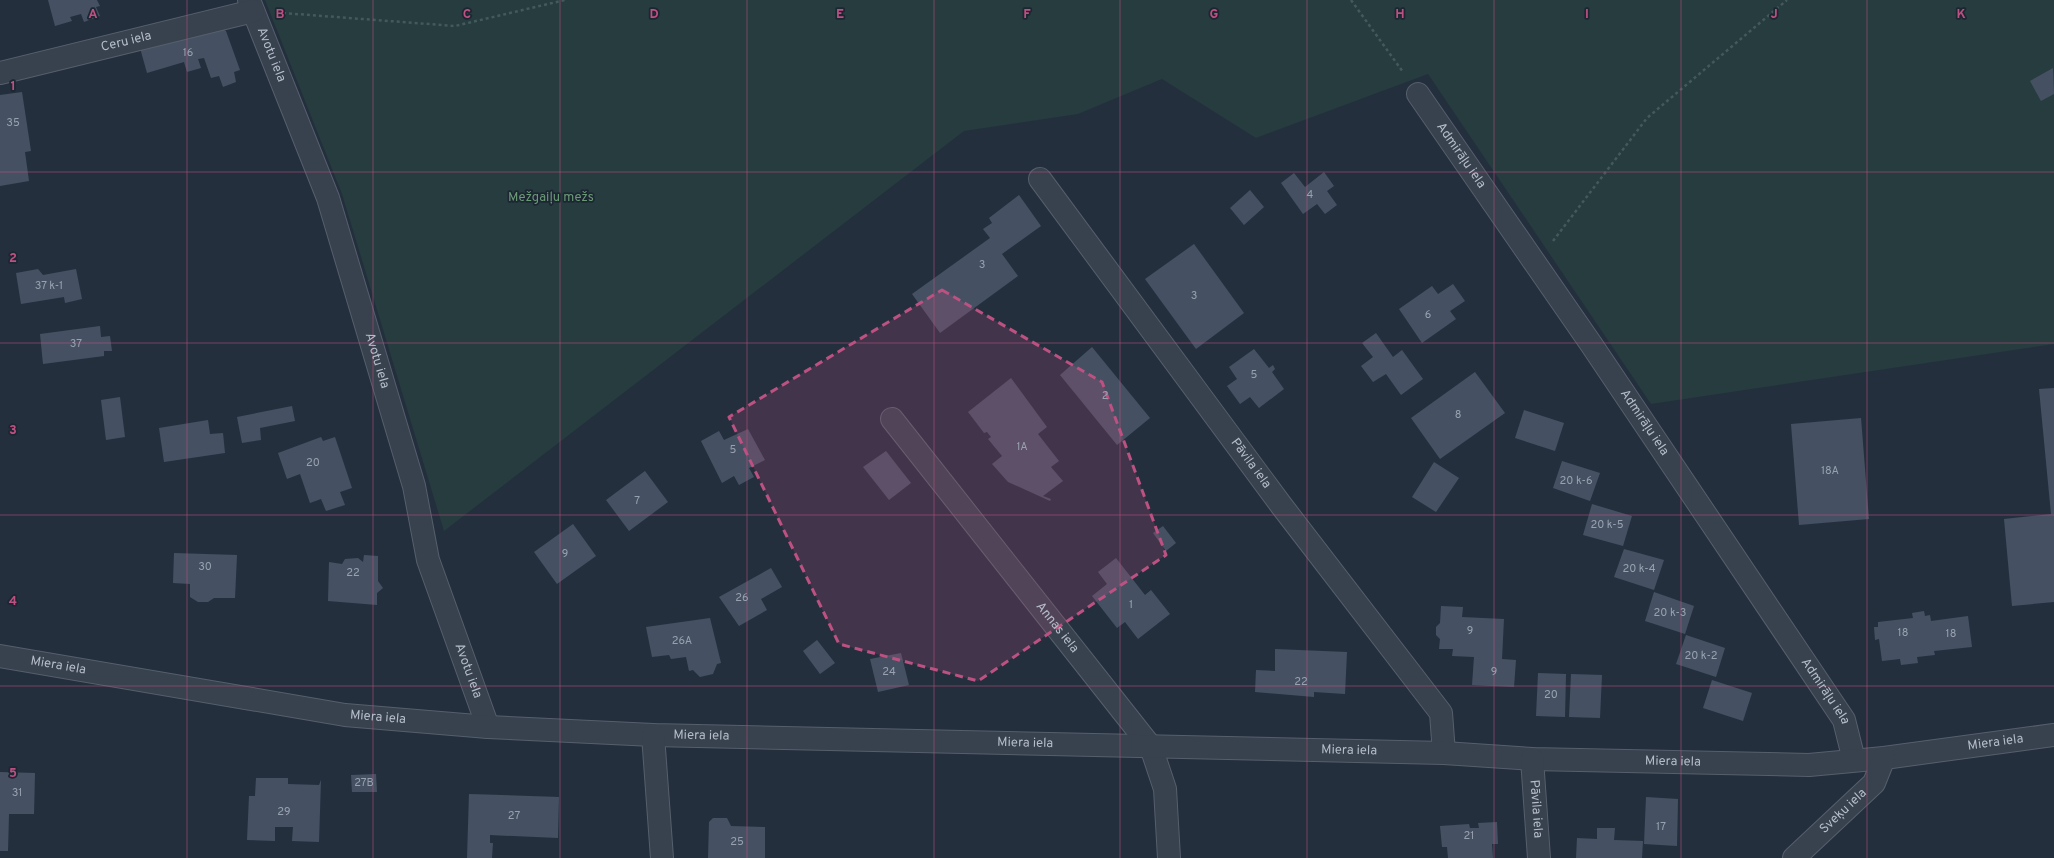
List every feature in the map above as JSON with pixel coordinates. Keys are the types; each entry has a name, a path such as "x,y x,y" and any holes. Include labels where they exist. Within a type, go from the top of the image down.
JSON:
{"street":[{"name":"Ceru iela","path":"0,73 251,5"},
{"name":"Avotu iela","path":"251,5 328,198 414,486 428,560 488,727"},
{"name":"Admirāļu iela","path":"1418,94 1536,264 1844,720 1854,760"},
{"name":"Pāvila iela","path":"1040,179 1282,505 1441,713 1444,753"},
{"name":"Annas iela","path":"892,419 1151,747 1165,789 1169,858"},
{"name":"Miera iela","path":"0,656 345,715 488,727 653,735 1444,753 1532,759 1809,765 1884,758 2054,735"},
{"path":"653,735 662,858"},
{"name":"Sveķu iela","path":"1794,858 1874,783 1884,758"},
{"name":"Pāvila iela","path":"1532,759 1539,858"}],"path":[{"path":"251,5 455,26 566,0"},
{"path":"1351,0 1418,94"},
{"path":"1536,264 1647,118 1787,0"}],"highlighted area":[{"path":"942,290 1102,382 1166,555 978,681 839,644 729,417"}],"green space":[{"name":"Mežgaiļu mežs","path":"265,0 2054,0 2054,344 1651,404 1428,74 1256,138 1162,79 1078,114 964,131 444,531 342,194"}],"building":[{"path":"48,0 97,0 100,6 96,7 100,16 84,22 81,14 70,17 72,21 55,26"},
{"path":"216,25 226,31 240,70 234,72 236,82 223,87 219,76 211,78 204,58 198,59 201,68 187,72 184,62 147,73 140,48"},
{"path":"2053,68 2054,94 2041,101 2030,81"},
{"path":"22,92 31,151 25,152 29,181 0,186 0,95"},
{"path":"1324,172 1334,186 1327,191 1337,205 1325,214 1317,204 1303,214 1281,183 1294,173 1305,187"},
{"path":"1250,190 1264,207 1244,225 1230,208"},
{"path":"1019,195 1041,226 1002,254 1018,276 940,333 912,294 990,238 983,229 992,223 989,218"},
{"path":"1194,244 1244,313 1196,349 1145,279"},
{"path":"38,269 43,275 76,269 82,299 65,303 64,297 21,304 16,273"},
{"path":"1453,284 1465,301 1450,311 1456,319 1422,343 1399,309 1432,286 1438,294"},
{"path":"100,326 101,337 110,336 112,351 104,351 104,356 43,364 40,334"},
{"path":"1376,333 1393,357 1402,350 1423,379 1401,395 1386,374 1373,382 1361,366 1373,357 1362,343"},
{"path":"1092,347 1150,418 1117,445 1060,375"},
{"path":"1254,349 1269,368 1273,365 1275,369 1272,372 1284,389 1259,408 1250,397 1240,404 1227,386 1237,379 1229,367"},
{"path":"1475,372 1505,413 1440,459 1411,418"},
{"path":"1011,378 1047,427 1038,434 1059,461 1051,467 1063,481 1043,496 1051,499 1050,501 1008,482 992,464 1002,456 988,439 991,437 987,432 984,433 968,412"},
{"path":"2054,388 2054,602 2012,606 2004,519 2051,514 2039,389"},
{"path":"120,397 125,437 106,440 101,400"},
{"path":"292,406 295,421 260,428 261,440 242,443 237,417"},
{"path":"1524,410 1564,423 1555,451 1515,438"},
{"path":"1861,418 1869,519 1799,525 1791,424"},
{"path":"208,420 210,434 223,433 225,453 164,462 159,428"},
{"path":"748,429 765,460 749,468 754,477 739,485 734,476 722,483 701,441 719,431 724,440"},
{"path":"321,437 323,441 335,437 352,488 340,492 345,505 326,511 321,499 310,503 300,474 287,479 278,453"},
{"path":"886,451 911,483 889,500 863,467"},
{"path":"1562,461 1600,473 1590,501 1553,488"},
{"path":"1434,462 1459,478 1436,512 1412,497"},
{"path":"645,471 668,502 629,531 606,500"},
{"path":"1592,504 1632,516 1623,546 1583,535"},
{"path":"573,524 596,556 557,584 534,552"},
{"path":"1163,526 1176,543 1166,551 1153,533"},
{"path":"1624,549 1664,560 1654,590 1614,577"},
{"path":"174,553 237,555 235,598 214,598 208,602 198,602 190,597 190,584 173,583"},
{"path":"364,555 378,556 378,581 383,588 377,593 377,605 328,601 329,562 342,564 345,559 358,558 363,562"},
{"path":"1116,558 1145,595 1151,590 1170,614 1138,639 1125,622 1117,628 1092,596 1107,584 1098,572"},
{"path":"771,568 782,587 761,599 767,610 739,626 719,597"},
{"path":"1654,592 1694,606 1685,634 1645,621"},
{"path":"1441,606 1463,607 1462,617 1504,619 1502,659 1516,660 1514,687 1472,685 1474,657 1452,656 1453,649 1439,649 1440,639 1436,635 1436,627 1440,623"},
{"path":"1924,611 1925,616 1930,615 1931,621 1968,616 1972,647 1934,651 1935,655 1917,657 1918,663 1901,665 1900,659 1882,661 1879,639 1875,640 1874,627 1878,627 1878,622 1913,618 1912,613"},
{"path":"710,618 721,663 717,664 713,674 700,677 693,670 689,671 686,657 671,659 669,655 652,657 646,627"},
{"path":"1686,635 1725,648 1716,677 1676,664"},
{"path":"817,640 835,663 820,674 803,651"},
{"path":"1275,649 1347,652 1345,694 1314,692 1314,697 1255,692 1256,670 1275,671"},
{"path":"901,653 909,685 878,692 870,659"},
{"path":"1538,673 1566,674 1565,717 1536,716"},
{"path":"1571,674 1602,675 1600,718 1569,717"},
{"path":"1712,680 1752,693 1743,721 1703,708"},
{"path":"0,772 35,773 34,814 9,814 8,851 0,851"},
{"path":"376,774 377,792 352,792 351,775"},
{"path":"256,778 288,778 288,784 319,785 321,780 319,842 292,841 293,827 275,827 275,841 247,840 249,796 255,796"},
{"path":"469,794 559,797 558,838 490,835 490,843 493,843 492,858 467,858"},
{"path":"1646,797 1678,799 1677,846 1644,844"},
{"path":"713,818 727,818 731,826 765,827 765,858 708,858 709,822"},
{"path":"1497,822 1498,844 1492,844 1493,858 1448,858 1447,847 1442,847 1440,826 1469,824 1470,828 1479,828 1478,823"},
{"path":"1597,828 1615,828 1614,840 1643,841 1642,858 1576,858 1577,838 1597,839"}]}
